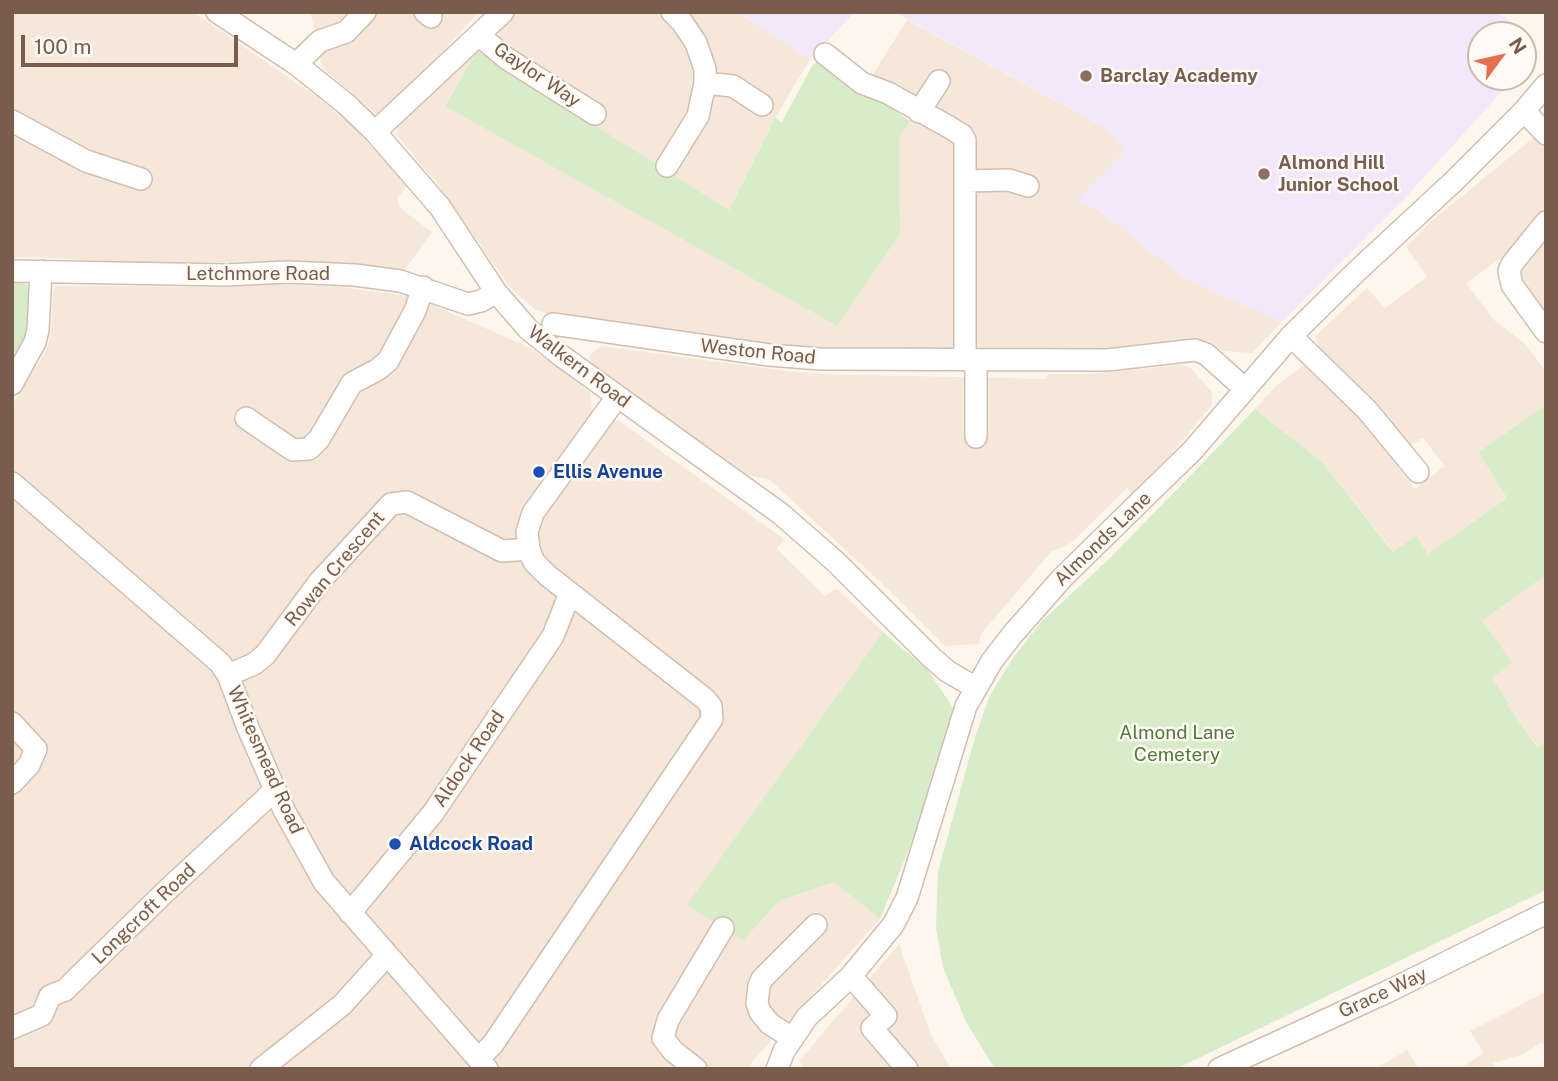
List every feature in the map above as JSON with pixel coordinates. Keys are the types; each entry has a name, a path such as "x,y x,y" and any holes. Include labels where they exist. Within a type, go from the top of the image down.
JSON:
{"street":[{"name":"Walkern Road","path":"217,12 296,64 376,132 440,207 496,292 528,329 617,397 781,514 837,563 931,657 947,671 976,688"},
{"path":"296,64 320,41 346,32 365,12"},
{"path":"376,132 503,12"},
{"path":"667,166 698,116 705,83 705,69 696,43 672,12"},
{"name":"Gaylor Way","path":"480,36 506,58 595,114"},
{"path":"825,54 862,83 888,93 958,132 967,146 970,360 976,437"},
{"path":"919,112 939,81"},
{"path":"705,83 727,84 740,88 762,105"},
{"name":"Almonds Lane","path":"777,1069 792,1038 807,1017 851,976 880,943 906,898 963,714 992,661 1033,610 1193,450 1291,336 1453,182 1524,111 1546,85"},
{"path":"1524,111 1546,134"},
{"path":"12,121 96,165 141,179"},
{"path":"967,181 1009,180 1028,186"},
{"path":"1546,222 1509,271 1512,285 1546,332"},
{"name":"Letchmore Road","path":"12,271 226,275 287,272 355,275 423,287 468,304 496,292"},
{"path":"12,384 31,353 38,330 40,271"},
{"path":"246,418 293,450 309,449 319,439 352,383 388,361 415,312 423,287"},
{"name":"Weston Road","path":"553,324 769,355 821,359 1107,360 1195,351 1206,354 1244,388"},
{"path":"1291,336 1367,410 1418,472"},
{"path":"482,1064 489,1049 712,719 711,706 705,699 538,566 529,550 527,532 533,513 617,397"},
{"name":"Whitesmead Road","path":"12,483 220,663 228,675 284,810 316,869 350,914 482,1064"},
{"name":"Rowan Crescent","path":"228,675 261,660 320,581 391,504 407,502 502,551 529,550"},
{"name":"Aldock Road","path":"350,914 433,813 554,636 570,593"},
{"path":"12,723 36,749 29,765 12,783"},
{"name":"Longcroft Road","path":"12,1028 42,1015 50,996 65,990 275,790"},
{"name":"Grace Way","path":"1219,1069 1387,992 1546,913"},
{"path":"792,1038 770,1024 760,1012 757,1003 759,986 762,979 816,925"},
{"path":"696,1069 673,1051 663,1038 668,1020 723,928"},
{"path":"261,1069 342,1005 387,955"},
{"path":"851,976 886,1016 872,1028 907,1069"}],"shaded area":[{"path":"12,12 193,12 323,101 351,125 408,185 397,198 401,209 432,232 403,272 346,264 282,261 150,264 12,258"},
{"path":"310,12 479,12 390,108 379,114 326,71 320,62 321,52"},
{"path":"515,12 737,12 810,59 775,118 729,210 500,66 511,50 499,37 500,28"},
{"path":"737,12 855,12 810,59"},
{"name":"Almond Hill Junior School","path":"894,12 1498,12 1509,21 1467,21 1467,91 1502,91 1406,197 1282,322 1186,279 1096,208 1076,201 1125,151 1111,131"},
{"path":"907,20 1111,131 1125,151 1077,201 1096,208 1186,279 1282,322 1252,353 1223,351 1209,341 1125,351 821,351 552,315 536,310 510,287 439,186 396,134 400,123 477,51 445,105 837,326 900,234 899,139 910,121 910,95 872,76"},
{"path":"1533,138 1546,148 1546,209 1516,247 1466,283 1494,320 1525,344 1546,372 1546,405 1478,452 1507,498 1428,554 1394,552 1322,462 1255,409 1277,385 1304,365 1357,415 1415,489 1445,466 1423,438 1412,444 1404,441 1371,399 1321,351 1315,336 1367,288 1385,308 1427,277 1406,247 1429,223"},
{"path":"1546,242 1546,315 1520,276"},
{"path":"277,284 340,287 402,295 430,304 524,345 549,360 590,393 592,410 619,421 784,539 777,549 825,596 837,589 883,632 688,905 743,941 779,901 834,882 880,919 753,1061 749,1069 12,1069 12,405 46,351 51,333 53,290 57,286 207,287"},
{"path":"601,346 823,374 1046,379 1048,374 1091,374 1180,365 1190,367 1212,392 1212,405 1169,456 1132,493 1127,488 1071,543 1051,552 981,634 979,644 945,646 770,480 748,475 591,365 589,356"},
{"path":"1546,575 1546,742 1538,747 1506,705 1509,702 1491,678 1482,621"},
{"path":"899,944 931,1035 951,1069 805,1069 799,1061"},
{"path":"1546,992 1546,1048 1542,1042 1521,1055 1493,1063 1496,1069 1459,1069 1484,1053 1470,1031"},
{"path":"1407,1050 1419,1069 1375,1069"}],"green space":[{"path":"477,51 729,210 775,118 782,122 812,66 820,59 910,121 899,139 900,234 837,326 445,106"},
{"path":"12,282 22,282 28,286 30,297 29,328 12,369"},
{"name":"Almond Lane Cemetery","path":"1546,405 1546,575 1482,621 1512,662 1492,678 1509,703 1507,705 1537,747 1546,742 1546,890 1176,1069 995,1069 966,1022 943,967 936,928 938,872 975,737 990,695 1013,658 1042,621 1111,557 1255,409 1322,462 1393,552 1416,536 1428,554 1507,498 1478,452"},
{"path":"883,632 928,670 953,708 928,803 880,919 834,882 779,901 743,941 687,905"}],"place":[{"name":"Barclay Academy","path":"1086,76"},
{"name":"Almond Hill Junior School","path":"1264,174"},
{"name":"Ellis Avenue","path":"539,472"},
{"name":"Aldcock Road","path":"395,844"}]}
